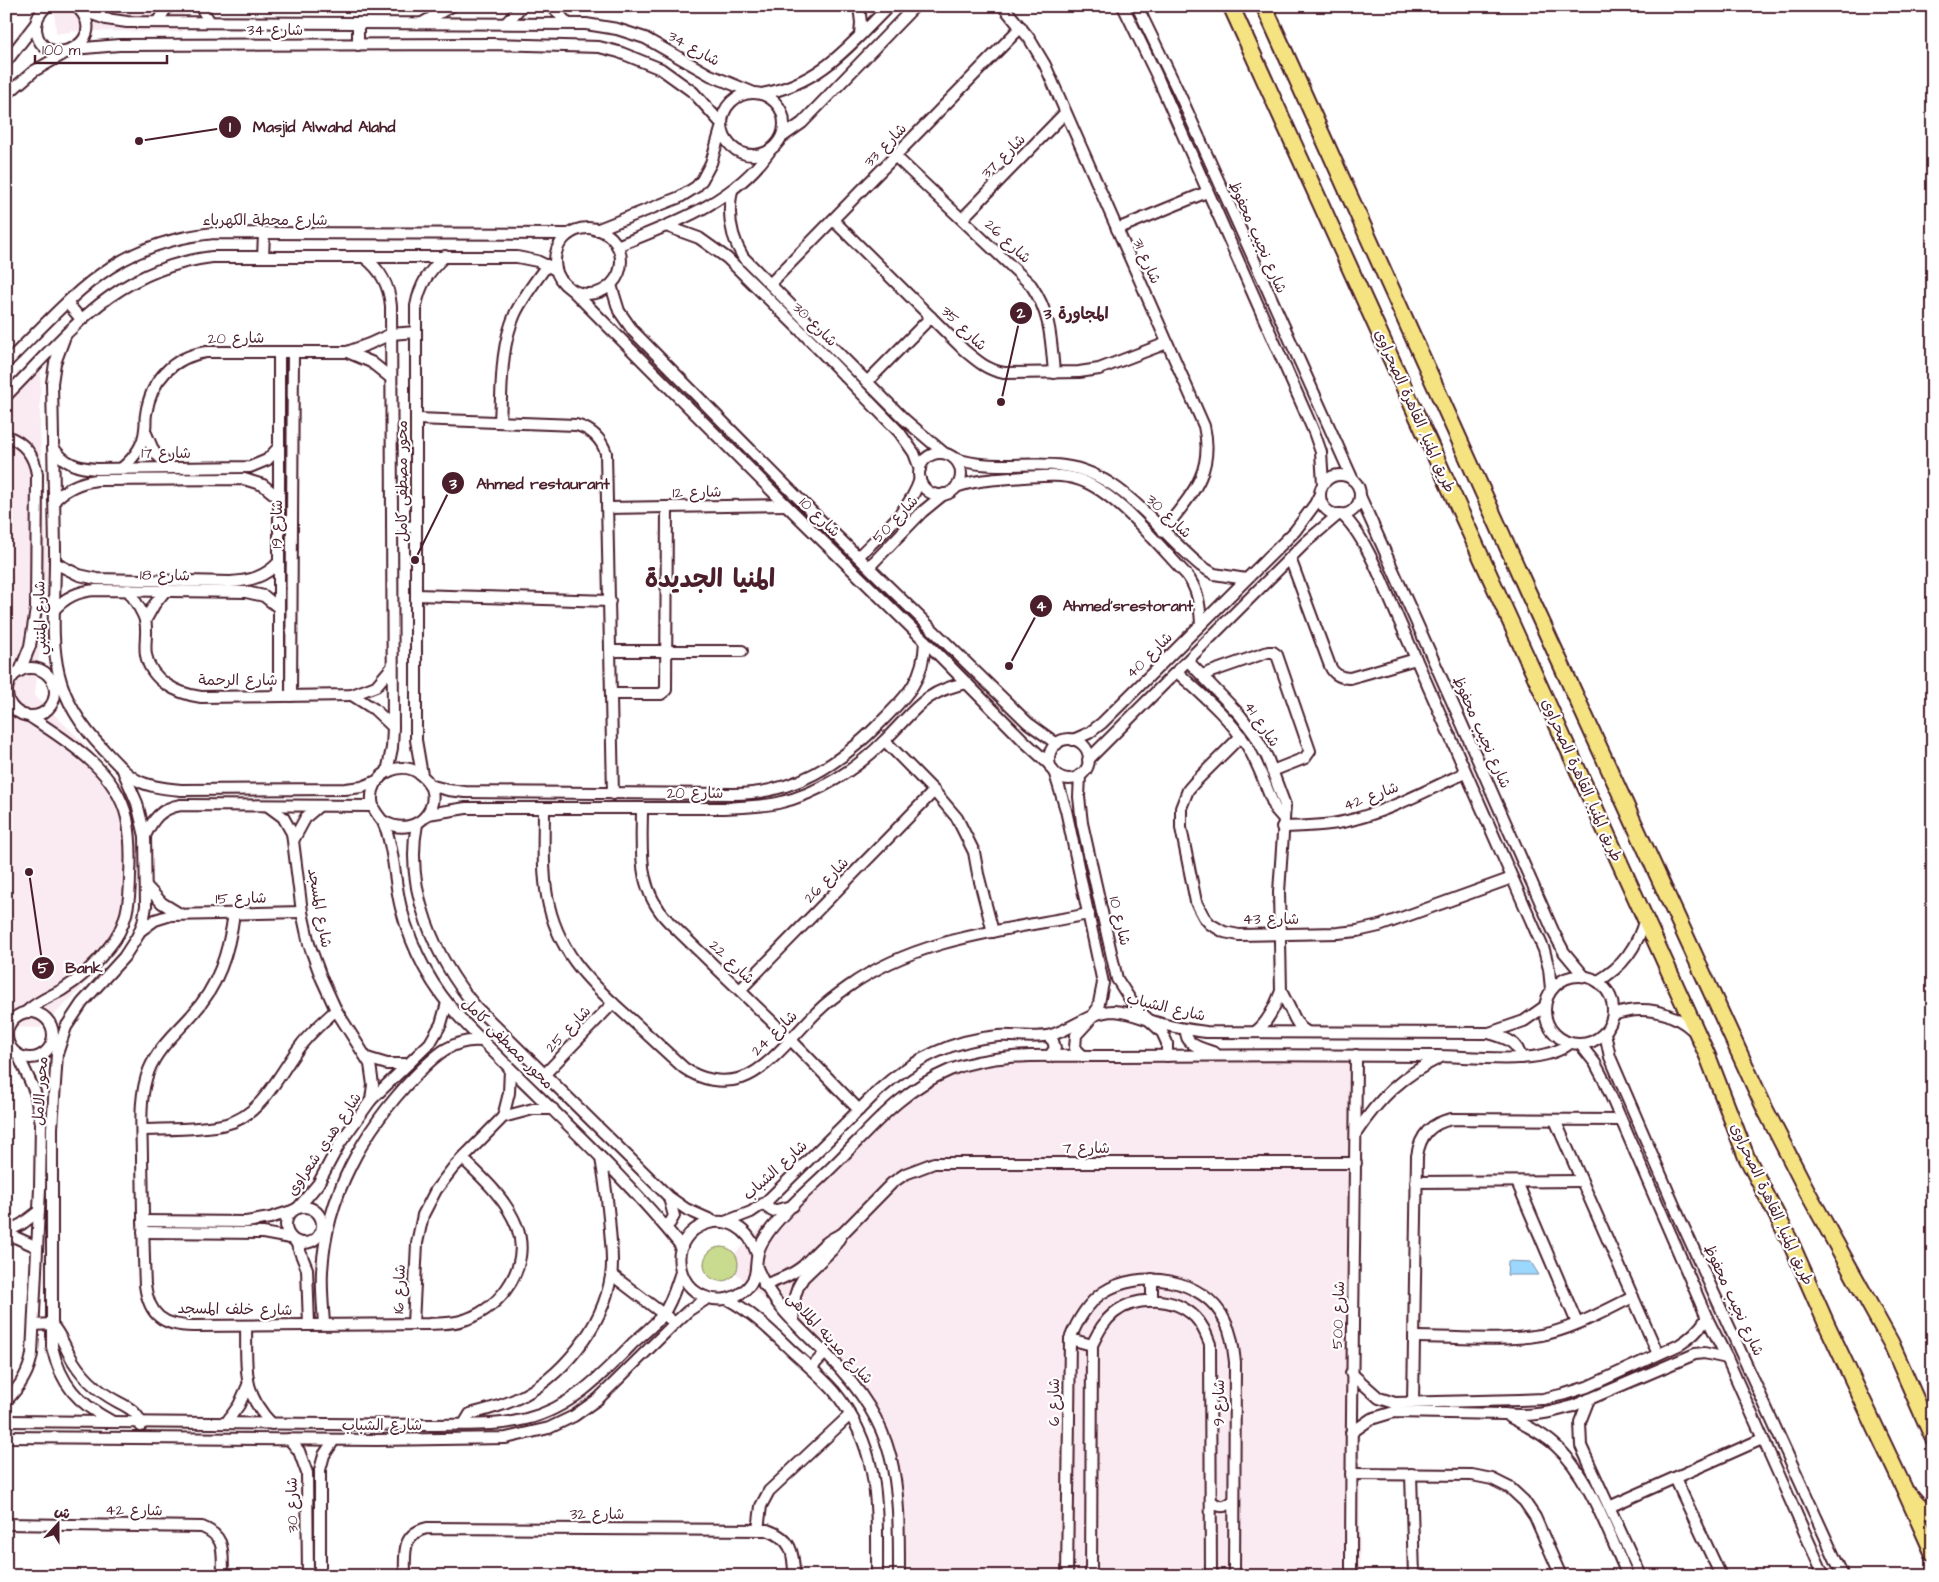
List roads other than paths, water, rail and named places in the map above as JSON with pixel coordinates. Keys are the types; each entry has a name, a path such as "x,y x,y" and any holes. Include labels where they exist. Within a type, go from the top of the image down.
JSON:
{"highway":[{"name":"طريق المنيا, القاهرة الصحراوى","path":"1231,6 1699,1036 1746,1156 1789,1239 1827,1325 1904,1486 1933,1553"},
{"name":"طريق المنيا, القاهرة الصحراوى","path":"1264,6 1531,599 1765,1109 1808,1193 1891,1343 1933,1438"},
{"path":"1904,1486 1917,1504 1923,1508 1933,1510"}],"street":[{"path":"6,62 37,15 47,6"},
{"path":"157,22 168,6"},
{"path":"200,6 210,22"},
{"path":"422,23 452,6"},
{"path":"507,22 522,6"},
{"path":"552,6 567,23"},
{"path":"858,6 861,23 860,35"},
{"path":"596,230 680,197 696,187 711,163 726,108 731,101 738,96 788,88 818,73 832,63 889,6"},
{"path":"617,246 690,216 732,190 750,175 782,137 802,123 915,6"},
{"name":"شارع 31","path":"1003,6 1021,27 1040,57 1204,426 1208,453 1206,466 1196,487 1163,531"},
{"name":"شارع نجيب محفوظ","path":"1123,6 1149,59 1308,418 1320,452 1322,489"},
{"name":"شارع نجيب محفوظ","path":"1137,6 1180,95 1353,480"},
{"path":"6,95 34,71 82,42 86,32 86,20 77,7"},
{"name":"شارع 34","path":"77,7 116,21 507,22 567,23 602,26 632,33 660,45 710,75 758,93"},
{"path":"37,15 37,33 42,43 57,52 71,50"},
{"path":"358,23 358,45"},
{"name":"شارع 33","path":"770,284 1021,27"},
{"name":"شارع 34","path":"71,50 119,45 492,44 599,48 620,52 661,69 693,92 721,126"},
{"path":"758,93 770,98 781,111 784,120 782,137"},
{"name":"شارع 37","path":"962,219 1065,114"},
{"path":"721,126 724,138 730,147 739,153 750,156 770,151"},
{"name":"شارع 26","path":"895,156 1021,273 1038,295 1044,307 1050,331 1054,373"},
{"name":"شارع 30","path":"732,190 730,220 738,249 743,257 910,424 949,456 968,462 1062,465 1079,468 1105,479 1122,491 1201,566 1214,574 1246,579"},
{"path":"1117,229 1208,192"},
{"name":"شارع 35","path":"832,220 969,355 988,368 1004,373 1079,372 1100,369 1167,343"},
{"name":"شارع 30","path":"666,226 699,238 727,258 900,433 910,446 920,474"},
{"path":"6,396 82,319 125,286 163,267 200,258 517,257 551,268 571,289 581,293 592,294 602,291 611,285 616,278 621,262 617,246 612,239 596,230 587,228 568,234 561,241 551,268 522,302 510,329 504,358 500,422"},
{"name":"شارع محطة الكهرباء","path":"6,363 66,303 106,269 120,260 155,245 194,235 214,233 568,234"},
{"path":"263,257 264,234"},
{"path":"727,258 738,249"},
{"name":"محور مصطفى كامل","path":"422,775 416,740 416,306 421,286 431,269 445,256"},
{"name":"محور مصطفى كامل","path":"364,257 378,270 388,287 391,306 393,727 392,748 387,772"},
{"name":"شارع 10","path":"611,285 619,311 633,331 807,507 870,566 1021,716 1035,729 1057,744"},
{"name":"شارع 10","path":"571,289 786,505 1049,764"},
{"path":"66,303 82,319"},
{"path":"867,382 931,317"},
{"path":"391,334 416,332"},
{"name":"شارع 20","path":"122,468 138,452 145,431 146,415 153,392 162,375 176,362 193,354 206,352 346,352 391,334"},
{"name":"شارع المتنبي","path":"65,336 57,353 53,373 54,655 60,680 69,703 91,736 130,777 142,784 158,788 181,790 344,789 362,787 377,781"},
{"name":"شارع 19","path":"279,352 279,696"},
{"name":"شارع 19","path":"291,696 293,352"},
{"name":"شارع 20","path":"346,352 371,362 391,378"},
{"path":"1308,418 1321,412"},
{"path":"417,419 576,425 594,433 603,446 606,453 608,508 613,794"},
{"path":"900,433 910,424"},
{"path":"145,431 154,452 171,468"},
{"path":"6,436 20,442 33,460 36,474 36,614 30,646 12,676 7,692 8,700 11,706 58,734 81,752 114,788 127,817 130,899 118,936 90,968 73,983 13,1018 7,1030 7,1038 12,1051 25,1058 39,1057 50,1048 53,1038 66,1027"},
{"name":"شارع 17","path":"53,448 58,455 79,467 97,469 228,468 256,465 272,456 279,446"},
{"path":"938,453 949,456 957,462 961,472 961,478 956,487 944,494 936,494 929,491 923,486 920,474 926,458 938,453"},
{"path":"998,464 999,479"},
{"path":"228,468 228,480"},
{"path":"97,469 97,480"},
{"name":"شارع 50","path":"859,556 904,511 914,496 920,474"},
{"path":"1088,760 1306,542 1340,514 1354,508 1360,496 1358,487 1353,480 1344,475 1334,476 1322,489 1320,499 1329,511 1340,514"},
{"name":"شارع 30","path":"956,487 977,481 1066,477 1091,484 1113,499 1190,579 1200,604 1201,624"},
{"name":"شارع 17","path":"54,498 83,482 97,480 244,479 257,482 269,488 279,498"},
{"name":"شارع 40","path":"1073,740 1096,729 1295,531 1316,504 1322,489"},
{"path":"1113,499 1122,491"},
{"path":"36,494 54,498"},
{"name":"شارع 50","path":"870,566 927,507 944,494"},
{"name":"شارع نجيب محفوظ","path":"1360,496 1558,944 1584,976"},
{"name":"شارع 12","path":"608,508 786,505"},
{"path":"612,694 661,694 665,692 667,650 667,507"},
{"path":"798,516 807,507"},
{"path":"279,515 292,514"},
{"name":"شارع نجيب محفوظ","path":"1340,514 1352,524 1368,553 1416,659 1544,950 1550,969 1551,989"},
{"path":"392,526 416,527"},
{"path":"1295,531 1306,542"},
{"path":"1368,553 1382,545"},
{"path":"1181,568 1192,558"},
{"path":"1290,558 1330,666 1336,674 1350,678 1416,659"},
{"name":"شارع 18","path":"55,563 96,584 128,590 166,590 230,587 253,580 279,562"},
{"name":"شارع 18","path":"53,611 68,597 96,584 230,587 258,594 270,600 279,608"},
{"name":"شارع الرحمة","path":"128,590 138,605 145,621 146,655 151,669 162,681 176,690 201,696 352,695 376,686 392,667"},
{"path":"145,621 154,605 166,590"},
{"path":"416,596 610,601"},
{"name":"شارع 20","path":"429,785 465,792 740,794 772,790 818,773 837,762 860,743 905,698 915,685 923,664 925,641"},
{"path":"611,650 742,650"},
{"path":"1202,675 1268,652 1273,652 1277,655 1310,751 1305,758 1272,771"},
{"path":"45,673 54,655"},
{"name":"شارع 41","path":"1188,661 1248,725 1262,746 1285,805 1279,892 1281,992 1295,1019 1307,1032"},
{"path":"6,713 26,716 42,714 52,704 54,698 54,684 45,673 33,668 12,676"},
{"name":"شارع 41","path":"1177,672 1223,716 1240,736 1252,754 1283,822"},
{"name":"شارع 20","path":"428,814 466,808 696,808 760,806 798,796 835,779 851,769 885,741 912,710 927,698 946,688 967,683"},
{"path":"915,685 927,698"},
{"path":"352,695 374,709 393,727"},
{"path":"54,698 69,703"},
{"path":"1124,702 1135,714"},
{"path":"1010,727 1021,716"},
{"name":"شارع 43","path":"1240,736 1188,790 1181,808 1180,828 1196,902 1204,917 1217,928 1231,934 1338,933 1368,929 1512,878"},
{"path":"1073,740 1086,750 1088,766 1080,775 1067,779 1055,774 1049,764 1050,753 1062,741 1073,740"},
{"path":"885,741 934,791 957,818 974,852 993,932"},
{"path":"408,768 422,775 429,785 432,800 428,814 417,824 400,828 383,821 373,806 373,789 377,781 387,772 394,769 408,768"},
{"name":"محور الامل","path":"112,1422 85,1406 67,1384 52,1347 52,1128 57,1054 66,1027 82,1003 124,957 140,931 146,906 145,836 137,803 122,769"},
{"name":"شارع 42","path":"1283,822 1325,825 1354,819 1465,773"},
{"name":"شارع 10","path":"1055,774 1068,816 1103,983 1101,1000 1093,1016 1075,1038 1076,1048 1083,1056"},
{"name":"شارع 10","path":"1080,775 1080,813 1118,980 1128,998 1159,1028 1165,1037 1167,1056"},
{"path":"181,790 181,805"},
{"name":"شارع 26","path":"740,990 934,791"},
{"path":"696,794 696,808"},
{"path":"145,836 159,813 181,805 373,806"},
{"name":"شارع المسجد","path":"268,806 282,817 290,827 294,839 302,912 315,961 336,1010 367,1058 373,1078 371,1100"},
{"path":"294,839 306,817 319,806"},
{"name":"شارع 24","path":"544,808 545,878 552,916 562,941 573,961 595,987 684,1068 692,1074 710,1080 730,1080 752,1073 761,1067 834,998 849,986 882,966 938,944 1089,914"},
{"name":"شارع 22","path":"642,808 642,866 646,886 652,900 666,919 790,1039 859,1110"},
{"path":"1068,816 1080,813"},
{"name":"محور مصطفى كامل","path":"383,821 391,847 401,908 407,926 425,970 447,1003 482,1041 601,1157 682,1247"},
{"name":"محور مصطفى كامل","path":"417,824 414,857 418,885 427,922 448,970 476,1006 669,1197 690,1212 719,1222"},
{"path":"130,865 145,864"},
{"path":"146,887 162,903 180,914"},
{"name":"شارع 15","path":"140,931 163,917 180,914 302,912"},
{"name":"شارع خلف المسجد","path":"234,913 229,944 216,980 201,1004 163,1046 150,1069 143,1090 143,1232 146,1293 151,1307 161,1319 168,1323 182,1326 413,1324"},
{"path":"1598,981 1615,970 1629,955 1639,938 1645,918"},
{"path":"1544,950 1558,944"},
{"path":"757,1254 768,1234 792,1206 893,1104 925,1082 955,1068 977,1062 1012,1057 1083,1056 1356,1055 1521,1058 1552,1053 1575,1044 1598,1039 1611,1025 1614,1007 1609,992 1598,981 1576,975 1562,980 1551,989 1544,1007 1545,1017 1554,1034 1561,1040 1575,1044"},
{"path":"1103,983 1118,980"},
{"name":"شارع 41","path":"1255,1032 1261,1028 1267,1019 1281,992"},
{"name":"شارع هدي شعراوى","path":"143,1221 246,1222 270,1218 295,1210 318,1184 340,1143 371,1100 430,1042 441,1024 447,1003"},
{"name":"شارع 25","path":"544,1075 613,1003"},
{"path":"462,1020 476,1006"},
{"name":"شارع الشباب","path":"719,1222 751,1212 767,1201 894,1077 915,1063 937,1052 984,1038 1048,1036 1070,1028 1100,1013 1116,1012 1130,1014 1186,1030 1206,1032 1489,1033 1518,1024 1544,1007"},
{"path":"1614,1015 1638,1009 1664,1013 1679,1020 1699,1036"},
{"path":"142,1130 217,1126 228,1124 247,1115 260,1103 303,1042 336,1010"},
{"path":"6,1015 33,1011 46,1016 50,1022 57,1054"},
{"path":"1186,1030 1186,1037 1190,1043 1222,1056"},
{"path":"1489,1033 1511,1041 1518,1048 1521,1058"},
{"name":"شارع نجيب محفوظ","path":"1605,1033 1607,1049 1617,1075 1680,1219 1843,1576"},
{"path":"1048,1036 1053,1041 1055,1048 1049,1057"},
{"name":"شارع هدي شعراوى","path":"324,1324 322,1273 326,1242 336,1202 347,1172 367,1136 404,1088 439,1052 459,1042 482,1041"},
{"path":"430,1042 439,1052"},
{"name":"شارع نجيب محفوظ","path":"1575,1044 1595,1062 1604,1080 1707,1318 1727,1358 1824,1576"},
{"name":"محور الامل","path":"6,1401 19,1388 30,1366 34,1325 41,1123 35,1092 12,1051"},
{"name":"شارع 500","path":"1351,1576 1351,1374 1356,1163 1356,1055"},
{"path":"1356,1134 1384,1096 1401,1080 1443,1056"},
{"path":"367,1058 387,1064 407,1064"},
{"path":"510,1069 509,1093 503,1117 533,1109 553,1109"},
{"path":"1604,1080 1617,1075"},
{"name":"شارع 16","path":"462,1158 488,1184 514,1219 519,1234 521,1250 517,1270 498,1300 475,1316 449,1323 413,1324 415,1259 423,1215 436,1190 462,1158 503,1117"},
{"path":"1413,1402 1416,1182 1418,1145 1424,1135 1431,1127 1441,1121 1452,1119 1621,1120"},
{"path":"1555,1120 1658,1354"},
{"path":"464,1424 470,1414 498,1407 531,1391 560,1367 591,1331 603,1306 612,1275 610,1220 601,1157"},
{"name":"شارع 7","path":"794,1321 795,1296 803,1278 832,1250 842,1234 892,1183 905,1174 934,1163 1356,1163"},
{"path":"1416,1182 1582,1181"},
{"path":"1516,1182 1577,1323"},
{"path":"664,1225 670,1223 674,1216 669,1197"},
{"path":"767,1201 768,1208 772,1211 792,1206"},
{"path":"320,1217 336,1202"},
{"path":"143,1232 262,1233 293,1240 308,1244 318,1237 322,1227 320,1217 313,1210 303,1207 295,1210 289,1215 285,1224 286,1229 293,1240 307,1269 309,1324"},
{"path":"6,1232 22,1224 39,1211"},
{"path":"727,1299 745,1290 751,1282 757,1268 757,1254 749,1236 734,1225 719,1222 696,1229 689,1235 682,1247 679,1262 681,1272 691,1288 708,1298 727,1299 751,1314 833,1390 850,1415 865,1444 874,1475 877,1507 877,1576"},
{"path":"6,1232 37,1247"},
{"path":"321,1232 326,1242"},
{"name":"شارع 7","path":"764,1285 791,1274 802,1267 830,1240 842,1234"},
{"name":"شارع مدينه الملاهى","path":"757,1268 764,1285 778,1305 849,1377 865,1398 878,1421 888,1446 898,1492 899,1576"},
{"name":"شارع الشباب","path":"6,1421 464,1424 510,1422 527,1419 560,1406 580,1394 598,1379 663,1314 681,1272"},
{"path":"612,1275 675,1322"},
{"path":"1091,1576 1092,1345 1101,1327 1115,1312 1134,1303 1152,1301 1152,1279"},
{"name":"شارع 6","path":"1068,1576 1070,1339 1077,1321 1088,1306 1102,1293 1120,1285 1152,1279"},
{"name":"شارع 9","path":"1152,1279 1172,1282 1193,1289 1211,1302 1225,1319 1233,1340 1235,1362 1234,1576"},
{"path":"1414,1337 1523,1337 1560,1330 1633,1297"},
{"name":"شارع الشباب","path":"6,1437 289,1440 506,1438 548,1428 574,1416 598,1399 675,1322 708,1298"},
{"name":"شارع 9","path":"1152,1301 1166,1302 1182,1308 1205,1330 1210,1344 1211,1576"},
{"path":"1351,1374 1370,1392 1388,1402 1543,1399 1587,1387 1658,1354 1690,1338 1700,1329 1707,1318"},
{"path":"34,1325 51,1324 58,1332 68,1353 82,1374 101,1392 132,1410 140,1422 141,1438"},
{"path":"246,1326 248,1385 254,1402 272,1424"},
{"path":"1070,1339 1092,1345"},
{"path":"810,1368 825,1353"},
{"path":"1351,1433 1371,1419 1388,1413 1504,1414 1522,1416 1540,1414 1573,1406 1695,1354 1704,1353 1727,1358"},
{"path":"226,1423 240,1405 248,1385"},
{"path":"1589,1399 1580,1422 1581,1446 1641,1576"},
{"path":"1388,1402 1388,1413"},
{"path":"1504,1414 1543,1436 1555,1445 1575,1467 1583,1478 1628,1576"},
{"path":"758,1530 760,1506 769,1492 850,1415"},
{"path":"376,1440 377,1424"},
{"path":"1609,1507 1762,1439"},
{"name":"شارع 30","path":"289,1440 299,1451 305,1465 308,1576"},
{"name":"شارع 30","path":"320,1576 322,1462 334,1440"},
{"path":"1351,1474 1472,1475 1492,1479 1510,1488 1524,1500 1536,1516 1561,1576"},
{"path":"1412,1474 1414,1576"},
{"path":"1583,1478 1594,1474"},
{"path":"1675,1478 1721,1576"},
{"path":"1785,1488 1800,1481"},
{"path":"307,1492 320,1492"},
{"path":"1211,1501 1222,1507 1229,1505 1234,1500"},
{"name":"شارع 42","path":"6,1524 202,1527 214,1533 222,1544 223,1576"},
{"path":"1607,1529 1617,1525"},
{"name":"شارع 32","path":"405,1576 407,1542 415,1533 427,1528 758,1530 774,1533 787,1543 794,1558 794,1576"}],"water":[{"path":"1508,1261 1531,1262 1539,1275 1507,1275"}],"place":[{"name":"Masjid Alwahd Alahd","path":"139,141"},
{"name":"المجاورة 3","path":"1001,402"},
{"name":"Ahmed restaurant","path":"415,560"},
{"name":"Ahmed'srestorant","path":"1009,666"},
{"name":"Bank","path":"29,872"}],"district":[{"name":"المنيا الجديدة","path":"710,578"}]}
